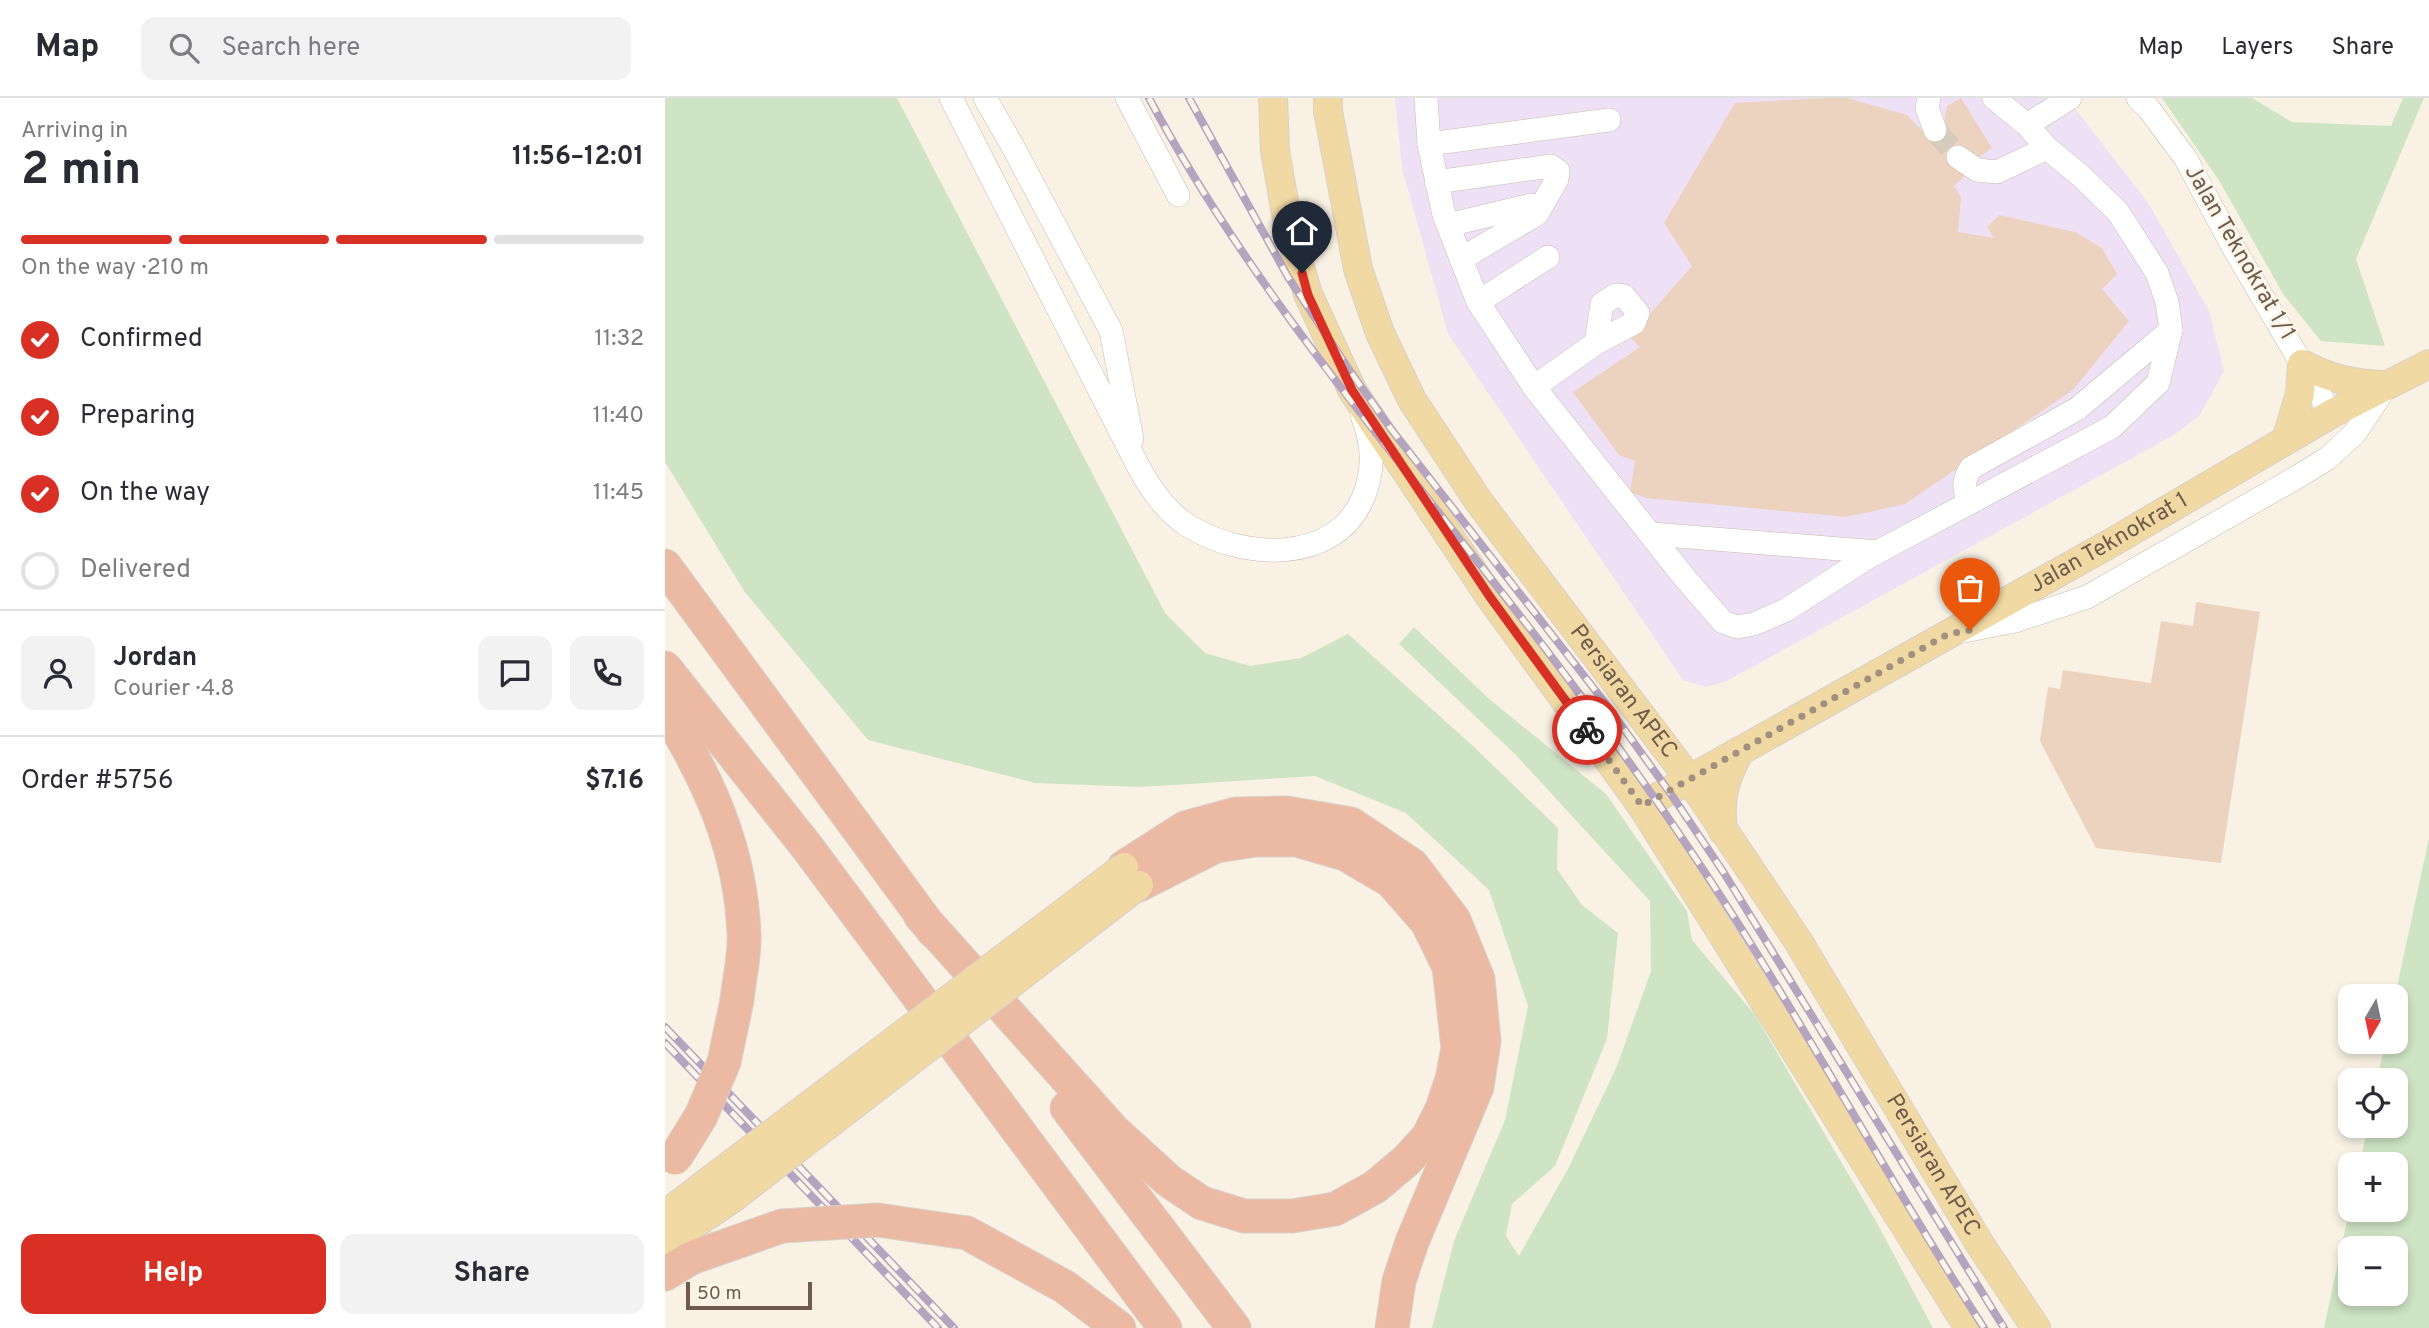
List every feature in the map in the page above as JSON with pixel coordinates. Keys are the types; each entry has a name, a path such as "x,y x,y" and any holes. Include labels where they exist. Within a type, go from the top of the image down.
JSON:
{"highway":[{"path":"665,566 920,915 1234,1328"},
{"path":"665,668 807,846 1165,1328"},
{"path":"665,708 715,801 739,874 744,938 737,1000 724,1062 701,1116 670,1164"},
{"path":"1132,876 1185,828 1236,814 1287,813 1351,824 1412,865 1454,920 1478,979 1483,1052 1477,1087 1412,1241 1399,1281 1392,1328"},
{"path":"920,915 1114,1131 1169,1181 1202,1203 1244,1216 1292,1216 1335,1209 1375,1187 1407,1160 1428,1137 1442,1109 1458,1048 1450,967 1427,922 1391,881 1345,854 1296,840 1256,840 1216,846 1132,876"},
{"path":"665,1274 691,1258 782,1226 878,1220 967,1233 1065,1287 1119,1328"}],"main road":[{"path":"1273,98 1275,151 1289,230 1308,295 1352,390 1490,597 1642,806 1969,1328"},
{"name":"Persiaran APEC","path":"1328,98 1358,269 1380,333 1412,400 1479,502 1691,780 1798,941 1981,1246 2036,1328"},
{"path":"2286,440 2300,394 2302,364 2336,380 2387,384"},
{"name":"Jalan Teknokrat 1","path":"1642,806 2331,414 2429,364"},
{"path":"1660,737 1689,751 1740,751"},
{"path":"1723,831 1720,807 1724,788 1730,767 1740,751"},
{"path":"665,1244 725,1187 1132,876"},
{"path":"665,1215 725,1187"}],"street":[{"path":"951,98 1148,485 1167,509 1185,524 1211,539 1238,548 1261,551 1293,548 1322,541 1346,525 1360,504 1370,481 1372,457 1369,432 1352,390"},
{"path":"985,98 1013,145 1111,331 1137,464"},
{"path":"1127,98 1178,195"},
{"path":"1426,98 1429,144 1436,182 1448,225 1478,302 1534,387 1651,534 1723,622 1737,627 1754,624 1786,610 1878,552 2119,422 2158,383 2171,330 2167,302 2157,273 2118,212 1998,99"},
{"path":"1929,98 1927,108 1935,130"},
{"path":"2027,125 2070,98"},
{"name":"Jalan Teknokrat 1/1","path":"2138,98 2186,159 2232,245 2331,414"},
{"path":"1429,144 1609,120"},
{"path":"1958,157 1977,170 1997,172 2047,148"},
{"path":"1436,182 1551,166 1558,171 1557,179 1537,214 1461,259"},
{"path":"1448,225 1532,205 1539,208"},
{"path":"1478,302 1548,257"},
{"path":"1969,503 1963,488 1964,478 1971,468 2077,409 2171,330"},
{"path":"1534,387 1596,343"},
{"path":"1948,634 2015,621 2087,597 2328,458 2355,433 2387,384"},
{"path":"1651,534 1878,552"}],"shaded area":[{"path":"1395,98 2067,98 2149,204 2209,311 2224,371 2200,415 2174,435 1725,682 1706,687 1683,680 1448,334 1402,168"}],"green space":[{"path":"665,98 897,98 1165,613 1205,653 1250,666 1301,658 1348,634 1473,746 1558,828 1557,869 1582,905 1618,933 1607,1039 1555,1166 1512,1204 1506,1236 1519,1256 1569,1167 1617,1066 1651,971 1650,901 1515,754 1399,644 1414,627 1488,698 1606,794 1687,911 1692,940 1755,1015 1877,1223 1933,1328 1432,1328 1454,1241 1505,1120 1528,1006 1489,890 1406,813 1315,776 1141,787 1035,783 868,740 744,591 665,462"},
{"path":"2162,98 2252,98 2292,122 2391,126 2403,98 2424,98 2356,259 2385,346 2321,341 2283,294 2220,182"},
{"path":"2429,838 2429,1328 2324,1328 2338,1263 2338,1306 2408,1306 2408,1236 2344,1236 2347,1222 2408,1222 2408,1152 2362,1152 2365,1138 2408,1138 2408,1068 2380,1068 2383,1054 2408,1054 2408,984 2398,984"}],"building":[{"path":"1847,98 1907,115 1927,136 1944,123 1947,106 1961,98 1992,148 1979,157 1963,153 1966,175 1954,186 1961,197 1958,232 1994,238 1987,227 1999,215 2075,232 2102,248 2117,274 2102,289 2129,321 2073,390 1905,504 1846,517 1646,498 1630,492 1635,461 1619,455 1573,392 1640,347 1625,333 1649,315 1692,266 1664,223 1735,103"},
{"path":"2196,602 2260,612 2221,863 2096,848 2040,741 2048,687 2060,689 2063,670 2151,683 2161,621 2193,626"}],"tunnel":[{"path":"1935,130 1958,157"}],"railway":[{"path":"1149,98 1195,178 1297,329 1602,724 1716,889 1984,1328"},
{"path":"1189,98 1288,277 1350,371 1391,429 1606,704 1724,873 2004,1328"},
{"path":"665,1027 954,1328"},
{"path":"665,1043 938,1328"}],"way so far":[{"path":"1587,730 1642,806 1948,634 1970,630"}],"route":[{"path":"1302,273 1308,295 1352,390 1490,597 1587,730"}]}
